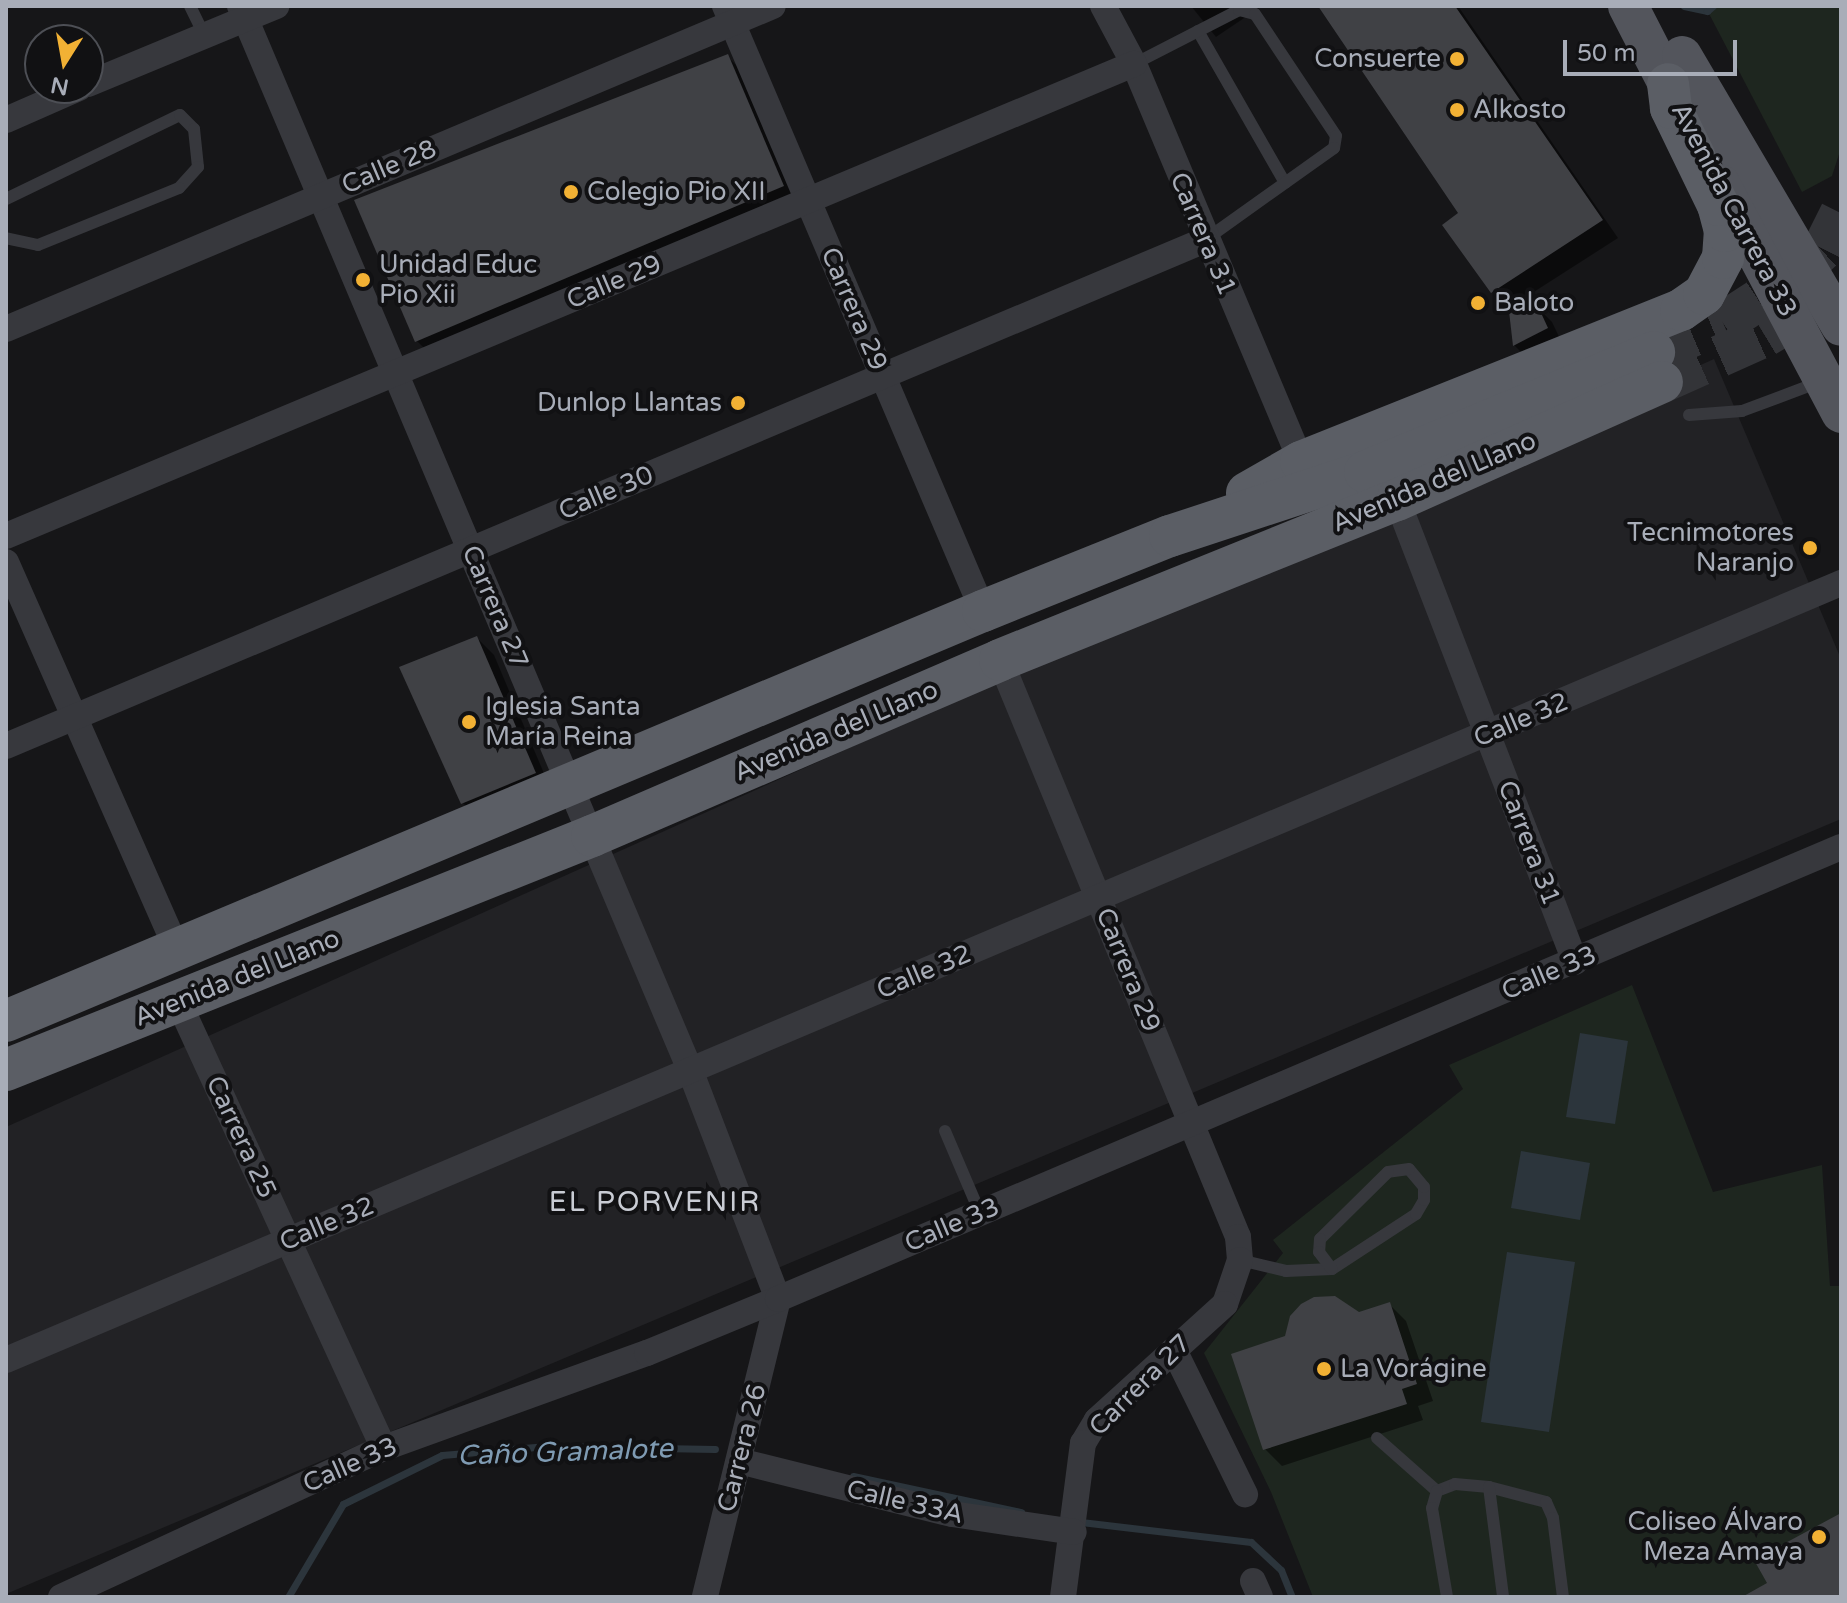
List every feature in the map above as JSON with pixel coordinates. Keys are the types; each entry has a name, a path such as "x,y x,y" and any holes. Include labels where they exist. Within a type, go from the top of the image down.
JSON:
{"highway":[{"path":"1170,536 1301,462 1681,310 1704,294 1719,271 1725,231 1671,108 1668,84"},
{"name":"Avenida del Llano","path":"6,1021 176,948 571,788 983,611 1170,536 1365,472 1658,367 1397,500 1000,660 592,836 6,1070"}],"main road":[{"name":"Avenida Carrera 33","path":"1647,13 1668,84 1833,397"},
{"name":"Avenida Carrera 33","path":"1647,13 1841,326"}],"street":[{"path":"104,77 243,13 276,6"},
{"name":"Calle 28","path":"6,329 321,196 729,14 773,6"},
{"name":"Carrera 31","path":"1103,6 1134,64 1205,240 1301,462"},
{"name":"Carrera 27","path":"243,13 690,1070 778,1299"},
{"name":"Carrera 29","path":"729,14 983,611"},
{"name":"Calle 29","path":"6,536 1134,64"},
{"path":"6,120 42,104"},
{"name":"Calle 30","path":"6,746 1205,240"},
{"name":"Carrera 31","path":"1397,500 1575,962"},
{"path":"6,562 176,948"},
{"name":"Calle 32","path":"6,1360 1841,583"},
{"name":"Carrera 29","path":"1000,660 1238,1237 1238,1272"},
{"name":"Calle 33","path":"61,1597 384,1448 647,1353 778,1299 1841,847"},
{"name":"Carrera 25","path":"178,1001 384,1448"},
{"name":"Carrera 27","path":"1063,1597 1074,1532 1083,1443 1097,1420 1225,1304 1238,1272"},
{"name":"Carrera 26","path":"705,1597 778,1299"},
{"path":"1174,1350 1245,1494"},
{"name":"Calle 33A","path":"739,1461 952,1514 1074,1532"}],"lane":[{"path":"190,6 203,33"},
{"path":"1134,64 1239,10 1255,14 1336,136 1334,148 1205,240"},
{"path":"1198,31 1285,183"},
{"path":"6,199 180,115 194,129 198,167 179,188 38,245 6,238"},
{"path":"1689,415 1742,411 1833,397"},
{"path":"945,1131 980,1213"},
{"path":"1238,1272 1332,1269 1416,1214 1424,1200 1424,1187 1409,1169 1388,1172 1320,1239 1319,1252 1332,1269"},
{"path":"1377,1438 1437,1491"},
{"path":"1437,1491 1455,1484 1489,1487 1546,1502 1553,1518 1563,1597"},
{"path":"1489,1487 1503,1597"},
{"path":"1437,1491 1432,1508 1447,1597"}],"shaded area":[{"path":"1705,6 1841,6 1841,148 1832,176 1802,192"},
{"path":"1714,359 1841,659 1841,819 6,1594 6,1127"},
{"path":"1632,985 1713,1192 1822,1165 1830,1286 1841,1286 1841,1597 1313,1597 1271,1492 1204,1353 1283,1253 1273,1240 1463,1089 1449,1065"},
{"path":"1580,1033 1628,1041 1615,1124 1566,1117"},
{"path":"1521,1151 1590,1163 1580,1220 1511,1208"},
{"path":"1507,1252 1575,1262 1549,1432 1481,1422"}],"building":[{"name":"Alkosto","path":"1318,6 1455,6 1603,220 1491,293 1442,225 1458,213"},
{"name":"Colegio Pio XII","path":"728,54 784,186 415,342 354,200"},
{"path":"1536,302 1548,328 1513,346 1509,311"},
{"name":"Iglesia Santa María Reina","path":"477,636 536,773 461,804 399,667"},
{"name":"La Vorágine","path":"1335,1296 1359,1312 1390,1302 1417,1384 1402,1389 1407,1404 1263,1450 1231,1354 1285,1336 1290,1316 1301,1304 1314,1297"},
{"name":"Coliseo Álvaro Meza Amaya","path":"1841,1513 1841,1597 1742,1597 1767,1583 1754,1560"}],"waterway":[{"path":"1684,6 1707,11 1713,6"},
{"name":"Caño Gramalote","path":"288,1597 343,1504 442,1455 548,1446 715,1449"},
{"name":"Caño Gramalote","path":"853,1476 1021,1512"},
{"name":"Caño Gramalote","path":"1081,1522 1251,1542 1281,1570 1292,1597"}],"tunnel":[{"path":"1654,352 1723,323 1791,279 1823,249 1841,213"},
{"path":"1662,382 1765,336 1825,300"}],"place":[{"name":"Consuerte","path":"1457,59"},
{"name":"Alkosto","path":"1457,110"},
{"name":"Colegio Pio XII","path":"571,192"},
{"name":"Unidad Educ Pio Xii","path":"363,280"},
{"name":"Baloto","path":"1478,303"},
{"name":"Dunlop Llantas","path":"738,403"},
{"name":"Tecnimotores Naranjo","path":"1810,548"},
{"name":"Iglesia Santa María Reina","path":"469,722"},
{"name":"La Vorágine","path":"1324,1369"},
{"name":"Coliseo Álvaro Meza Amaya","path":"1819,1537"}],"district":[{"name":"EL PORVENIR","path":"655,1202"}]}
